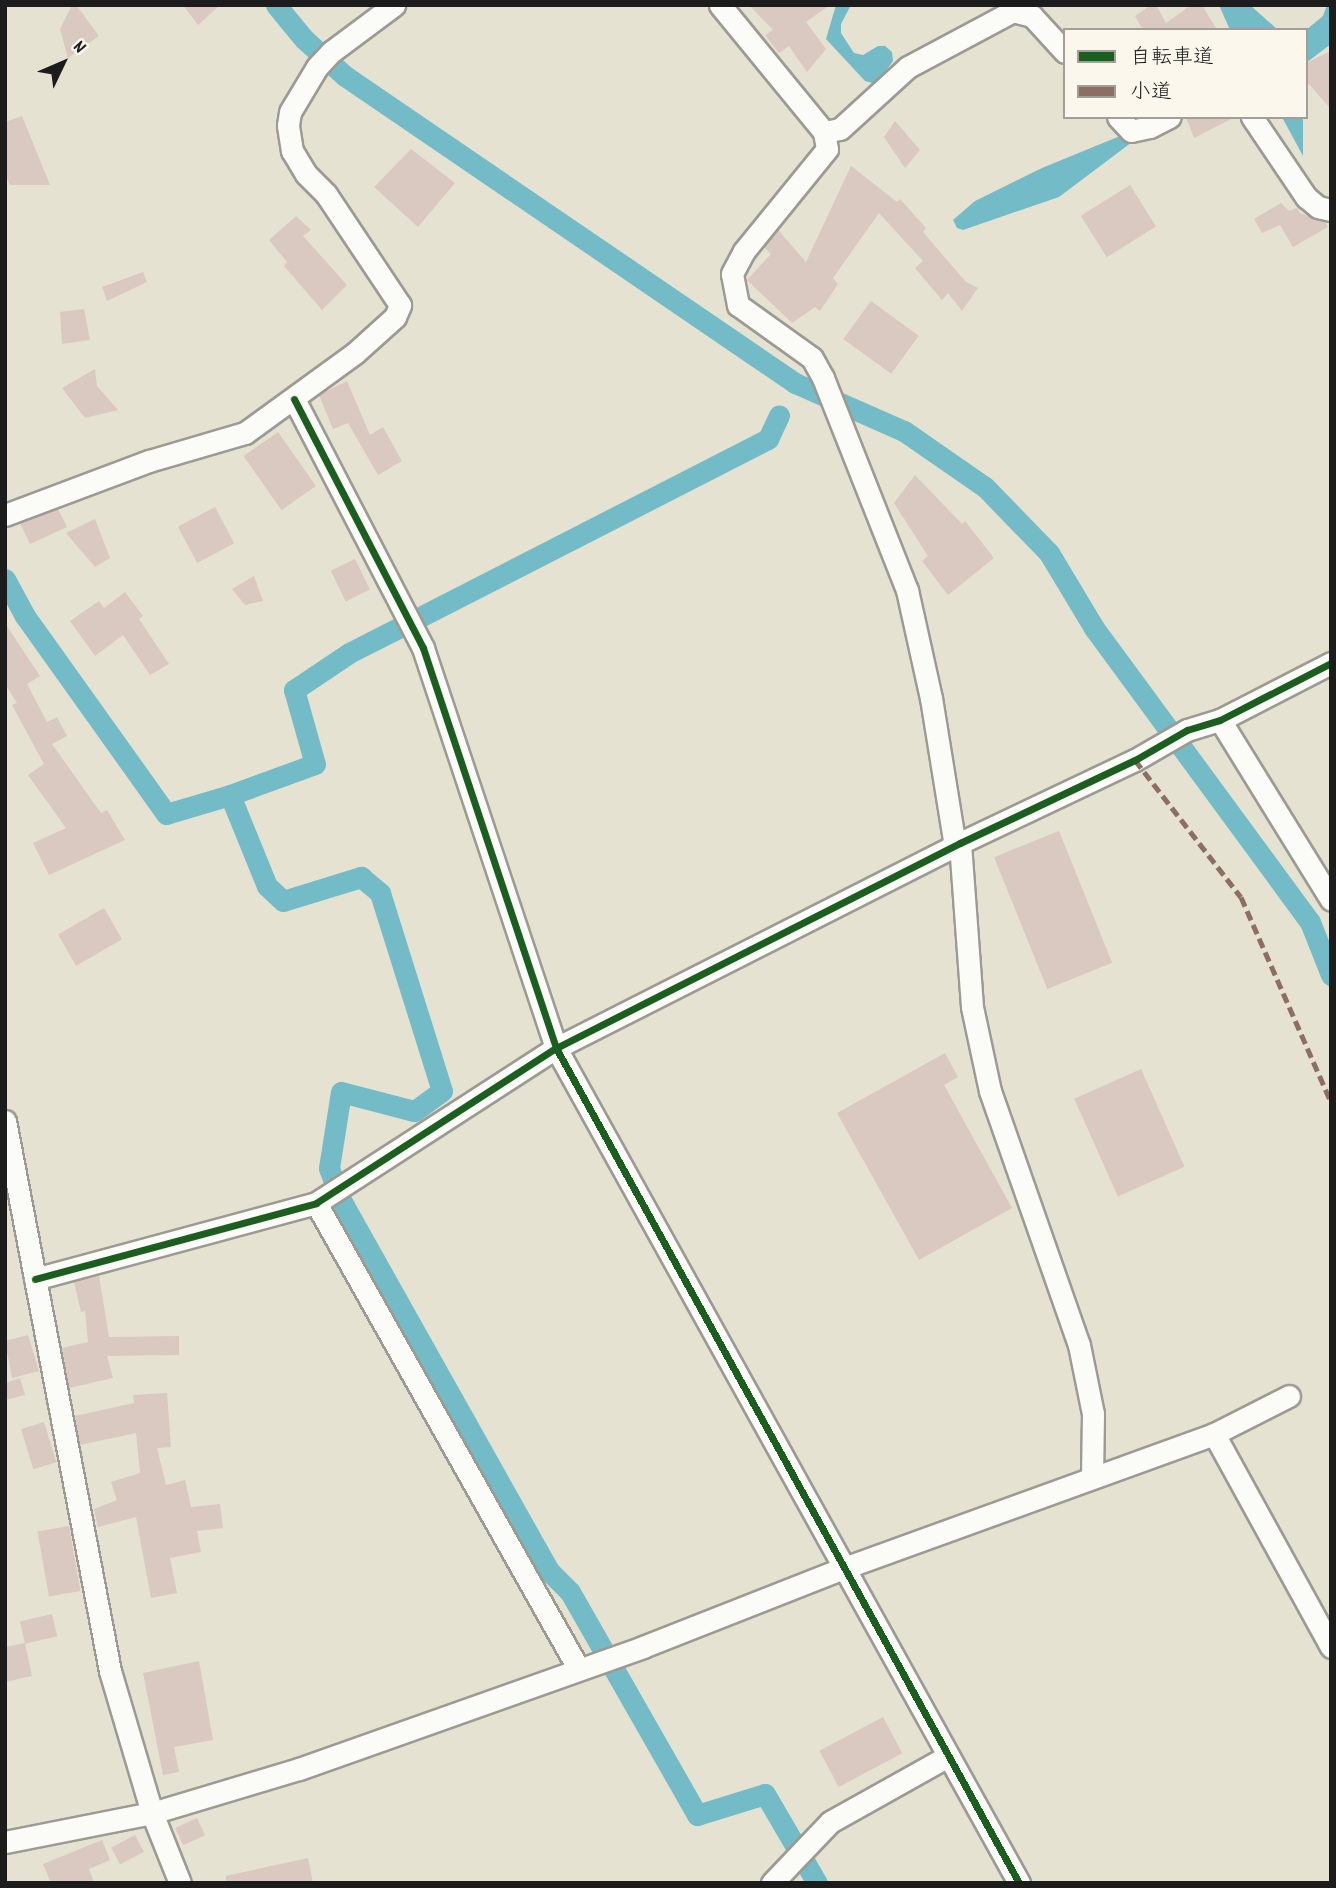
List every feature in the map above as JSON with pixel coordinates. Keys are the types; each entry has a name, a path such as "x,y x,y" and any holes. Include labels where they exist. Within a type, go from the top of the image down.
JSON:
{"street":[{"path":"5,515 149,461 245,433 385,328 395,317 400,305 326,194 306,174 292,151 288,125 290,112 324,60 394,5"},
{"path":"720,5 824,132 827,149 744,251 732,274 738,305 812,358 823,378 906,590 931,698 958,845 972,1007 989,1091 1079,1345 1093,1414 1092,1477"},
{"path":"824,132 840,129 908,66 1013,11 1032,16 1063,50"},
{"path":"1120,119 1131,131 1150,127 1166,119"},
{"path":"1253,119 1306,197 1318,207 1331,210"},
{"path":"294,398 423,649 556,1048 1019,1883"},
{"path":"35,1279 316,1203 556,1048 958,845 1135,760 1187,730 1220,720 1331,663"},
{"path":"1220,720 1331,900"},
{"path":"5,1121 110,1671 152,1813 180,1883"},
{"path":"316,1203 586,1666"},
{"path":"5,1842 152,1813 299,1769 643,1647 844,1568 1214,1434 1289,1396"},
{"path":"1214,1434 1331,1647"},
{"path":"774,1881 830,1822 948,1756"}],"water":[{"path":"836,5 851,5 841,24 841,33 854,53 863,55 878,46 885,46 892,52 893,61 876,84 865,81 826,39"},
{"path":"1219,5 1250,5 1276,28 1229,28"},
{"path":"1327,5 1331,5 1331,44 1308,61 1308,28 1323,16"},
{"path":"1163,119 1059,197 963,230 957,228 953,220 975,201 1042,168"},
{"path":"1283,119 1303,119 1303,156"}],"building":[{"path":"72,5 76,5 99,36 68,58 60,29"},
{"path":"183,5 220,5 198,25"},
{"path":"749,5 830,5 806,22 826,49 807,72 789,46 779,53 765,35 773,30"},
{"path":"1151,5 1156,5 1166,23 1191,5 1202,5 1216,28 1142,28 1135,16"},
{"path":"1331,51 1331,109 1308,83 1308,62"},
{"path":"22,116 50,185 10,185 5,175 5,122"},
{"path":"1187,119 1231,119 1194,138"},
{"path":"895,121 920,150 905,168 884,137"},
{"path":"411,149 455,183 418,227 374,187"},
{"path":"851,166 897,202 900,199 926,228 923,232 966,282 978,288 962,311 948,293 942,300 915,268 923,261 879,213 833,278 838,284 820,311 815,307 792,323 747,280 771,254 764,247 778,230 806,262"},
{"path":"1130,185 1156,227 1107,257 1081,216"},
{"path":"1281,203 1289,211 1297,208 1300,213 1325,222 1328,227 1293,247 1280,225 1262,233 1254,219"},
{"path":"296,216 311,230 303,236 347,285 322,310 284,266 287,262 269,240"},
{"path":"143,272 147,282 107,301 102,287"},
{"path":"871,301 919,336 891,374 843,339"},
{"path":"84,309 90,340 62,344 60,312"},
{"path":"95,369 97,386 118,410 85,418 62,388"},
{"path":"347,381 370,435 383,427 402,461 378,475 348,423 333,429 319,395"},
{"path":"278,432 316,486 281,510 244,456"},
{"path":"915,475 962,524 965,521 994,558 948,595 922,561 928,556 894,503"},
{"path":"215,507 234,543 197,563 178,527"},
{"path":"58,509 67,527 30,544 20,523"},
{"path":"95,519 110,558 95,567 66,533"},
{"path":"355,559 370,590 346,601 331,571"},
{"path":"254,576 263,601 245,605 232,589"},
{"path":"125,592 143,616 139,619 169,664 150,675 123,635 95,656 70,621 99,601 104,608"},
{"path":"5,623 40,676 27,684 47,722 57,717 67,736 52,744 101,813 107,810 125,840 49,875 33,843 66,828 28,775 44,764 12,705 17,703 5,684"},
{"path":"1059,831 1112,963 1047,989 994,857"},
{"path":"104,908 122,939 76,966 58,934"},
{"path":"945,1053 958,1077 944,1085 1012,1208 919,1260 837,1113"},
{"path":"1141,1069 1185,1167 1118,1196 1074,1099"},
{"path":"99,1276 109,1337 179,1336 179,1355 107,1356 113,1378 69,1388 62,1348 88,1342 85,1311 81,1312 74,1282"},
{"path":"28,1335 39,1371 12,1378 5,1341"},
{"path":"20,1378 25,1395 5,1400 5,1383"},
{"path":"167,1393 171,1447 157,1448 166,1485 185,1480 191,1507 220,1504 223,1528 197,1531 201,1552 170,1558 177,1593 151,1598 136,1517 98,1527 94,1509 117,1500 111,1482 140,1473 136,1433 80,1445 75,1416 134,1403 133,1395"},
{"path":"44,1422 56,1462 33,1469 21,1429"},
{"path":"69,1526 80,1591 49,1597 37,1532"},
{"path":"52,1614 57,1636 25,1644 20,1621"},
{"path":"25,1643 32,1676 5,1682 5,1647"},
{"path":"199,1661 213,1740 174,1747 179,1772 163,1775 143,1673"},
{"path":"883,1717 902,1753 839,1787 819,1751"},
{"path":"197,1818 205,1835 183,1845 175,1828"},
{"path":"135,1835 144,1852 120,1864 111,1848"},
{"path":"102,1840 110,1860 89,1869 94,1883 51,1883 43,1864"},
{"path":"308,1858 313,1883 226,1883 226,1876"}],"waterway":[{"path":"276,5 304,39 345,76 795,383 904,431 985,487 1049,553 1094,628 1310,922 1331,975"},
{"path":"420,617 768,439 779,415"},
{"path":"5,579 25,616 166,814 230,795 315,764 294,690 349,653 398,628"},
{"path":"230,795 267,886 283,901 361,877 380,893 442,1091 414,1111 341,1092 329,1168 333,1179"},
{"path":"342,1202 550,1572 570,1592 697,1815 765,1794 817,1883"}],"marked path":[{"path":"1135,760 1241,897 1331,1102"}],"cycle path":[{"path":"294,399 423,648 556,1048 1019,1883"},
{"path":"35,1279 316,1203 556,1048 960,843 1135,760 1187,730 1220,720 1331,663"}]}
